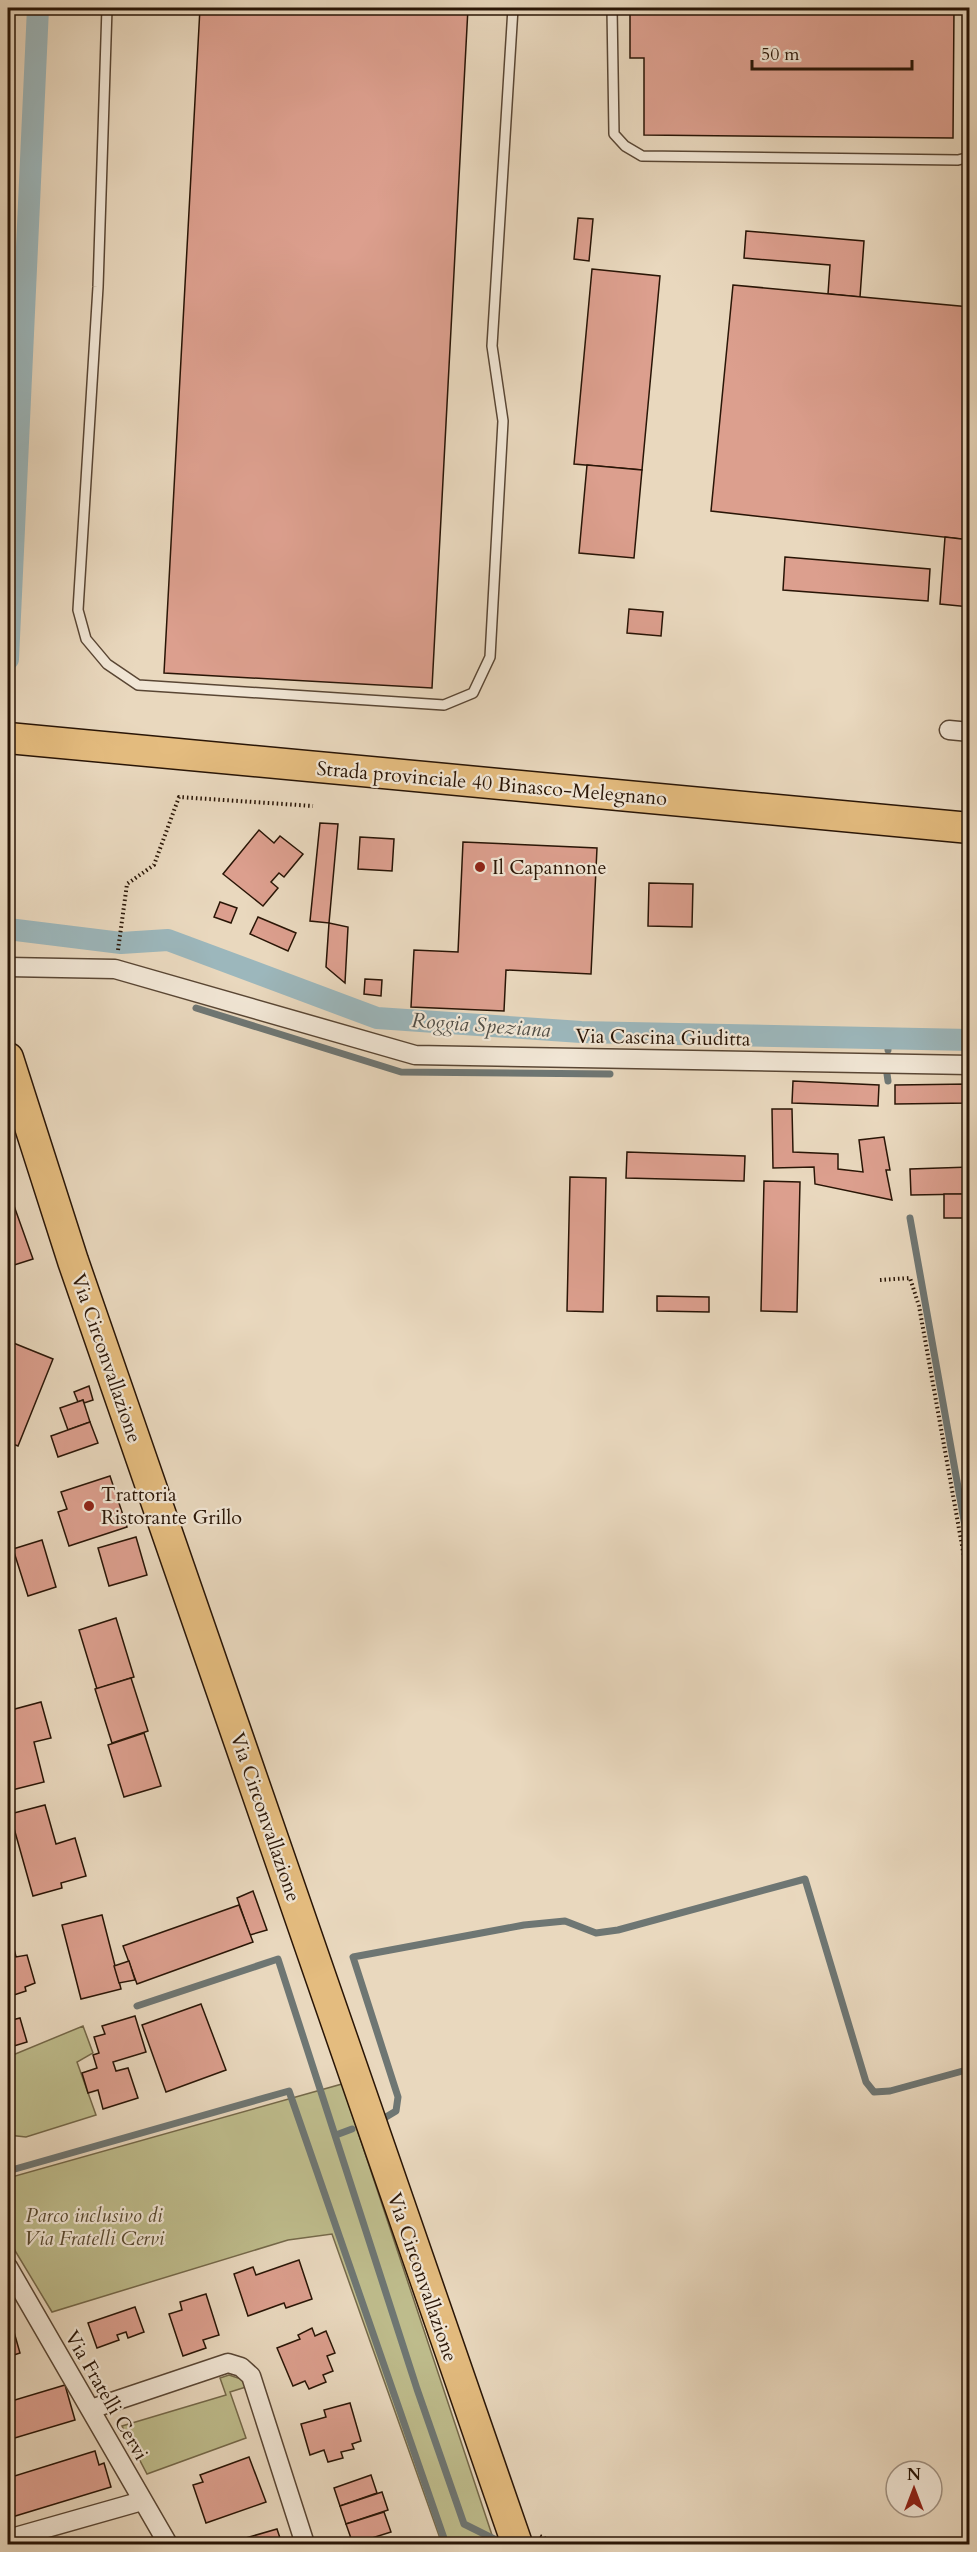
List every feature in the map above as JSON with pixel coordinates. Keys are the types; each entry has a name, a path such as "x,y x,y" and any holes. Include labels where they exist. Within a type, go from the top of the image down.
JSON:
{"main road":[{"name":"Strada provinciale 40 Binasco-Melegnano","path":"10,736 969,828"},
{"name":"Via Circonvallazione","path":"8,1058 12,1082 73,1261 517,2544"}],"street":[{"path":"949,730 969,732"},
{"name":"Via Cascina Giuditta","path":"8,967 115,969 415,1055 969,1065"},
{"name":"Via Fratelli Cervi","path":"8,2268 168,2544"},
{"path":"91,2409 228,2363 241,2367 251,2376 305,2544"},
{"path":"8,2540 142,2501"}],"lane":[{"path":"107,8 98,287 78,610 86,639 107,664 138,685 444,705 473,693 490,657 503,421 492,346 513,8"},
{"path":"612,8 614,134 625,146 642,156 958,160 969,158"}],"path":[{"path":"117,954 127,884 154,865 179,797 313,806"},
{"path":"880,1280 910,1278 919,1306 969,1590"}],"green space":[{"path":"83,2026 93,2053 77,2062 96,2115 26,2137 8,2135 8,2057"},
{"name":"Parco inclusivo di Via Fratelli Cervi","path":"342,2084 495,2544 442,2544 332,2234 288,2240 52,2312 8,2239 8,2178"},
{"path":"229,2375 244,2380 246,2387 230,2392 246,2438 147,2474 122,2426 226,2395 220,2378"}],"building":[{"path":"200,8 468,8 432,688 164,673"},
{"path":"630,8 954,8 953,138 644,135 644,58 630,58"},
{"path":"578,218 593,219 589,261 574,259"},
{"path":"746,231 864,241 860,297 828,294 830,265 744,258"},
{"path":"592,269 660,276 642,470 574,464"},
{"path":"733,285 970,307 970,540 711,511"},
{"path":"587,465 642,470 634,558 579,553"},
{"path":"945,537 970,540 970,607 940,604"},
{"path":"785,557 930,569 928,601 783,590"},
{"path":"629,609 663,612 661,636 627,633"},
{"path":"320,823 338,824 329,923 310,921"},
{"path":"259,830 274,843 280,836 303,854 284,877 279,873 271,882 278,888 263,906 223,874"},
{"path":"360,837 394,839 392,871 358,869"},
{"path":"463,842 597,848 591,974 506,970 504,1011 411,1007 414,950 458,952"},
{"path":"649,883 693,884 692,927 648,926"},
{"path":"220,902 237,908 231,923 214,917"},
{"path":"258,917 296,933 288,951 250,934"},
{"path":"329,923 348,927 345,983 326,967"},
{"path":"365,979 382,980 381,996 364,994"},
{"path":"793,1081 879,1085 878,1106 792,1103"},
{"path":"970,1084 970,1103 895,1104 895,1085"},
{"path":"772,1109 792,1109 793,1152 838,1154 838,1169 863,1172 859,1140 884,1137 890,1170 886,1170 892,1200 815,1184 814,1167 773,1168"},
{"path":"627,1152 745,1156 744,1181 626,1178"},
{"path":"970,1167 970,1194 911,1195 910,1169"},
{"path":"570,1177 606,1178 603,1312 567,1311"},
{"path":"764,1181 800,1182 797,1312 761,1311"},
{"path":"8,1189 33,1259 8,1267"},
{"path":"944,1194 970,1194 970,1218 944,1218"},
{"path":"657,1296 709,1297 709,1312 657,1311"},
{"path":"11,1342 53,1359 18,1446 8,1442 8,1352"},
{"path":"89,1386 93,1400 78,1402 74,1392"},
{"path":"83,1400 90,1422 68,1430 60,1408"},
{"path":"90,1422 98,1443 58,1457 51,1436"},
{"path":"110,1476 127,1527 69,1546 58,1512 67,1509 61,1492"},
{"path":"136,1537 147,1575 109,1586 98,1548"},
{"path":"42,1540 56,1587 28,1596 13,1549"},
{"path":"116,1618 134,1677 97,1689 79,1630"},
{"path":"131,1678 148,1731 112,1743 95,1689"},
{"path":"41,1702 51,1738 34,1742 44,1782 8,1791 8,1706 10,1705 11,1710"},
{"path":"144,1733 161,1786 124,1797 108,1745"},
{"path":"45,1805 56,1844 75,1838 86,1876 61,1883 62,1888 33,1896 10,1814"},
{"path":"253,1891 267,1930 250,1935 237,1898"},
{"path":"239,1905 253,1942 137,1984 123,1946"},
{"path":"102,1915 121,1989 81,1999 62,1925"},
{"path":"14,1949 16,1957 27,1955 35,1983 25,1987 26,1991 8,1997 8,1951"},
{"path":"129,1961 135,1980 119,1983 114,1966"},
{"path":"201,2004 226,2070 166,2092 142,2025"},
{"path":"135,2016 146,2052 113,2062 116,2071 128,2068 138,2098 103,2109 98,2090 88,2093 82,2073 97,2068 93,2055 99,2053 94,2037 105,2034 102,2026"},
{"path":"20,2018 27,2042 14,2046 8,2044 8,2021"},
{"path":"299,2260 312,2299 286,2308 284,2303 248,2316 234,2274 253,2267 256,2275"},
{"path":"206,2294 219,2335 203,2340 206,2348 183,2356 169,2314 182,2310 180,2302"},
{"path":"135,2307 144,2332 128,2338 126,2332 117,2335 119,2340 97,2348 88,2323"},
{"path":"8,2311 20,2353 8,2357"},
{"path":"312,2328 315,2336 326,2331 335,2353 327,2356 333,2371 323,2375 326,2382 309,2389 305,2381 293,2386 277,2348 300,2339 298,2335"},
{"path":"65,2385 75,2420 8,2440 8,2402"},
{"path":"350,2403 361,2441 352,2444 354,2449 341,2452 343,2458 328,2462 324,2450 310,2455 301,2424 326,2417 324,2410"},
{"path":"95,2451 99,2465 104,2463 111,2487 12,2517 8,2503 8,2478"},
{"path":"249,2457 266,2502 206,2523 193,2485 203,2482 200,2475"},
{"path":"371,2475 377,2493 340,2506 334,2488"},
{"path":"382,2492 388,2510 346,2524 340,2506"},
{"path":"384,2512 391,2532 353,2544 346,2524"},
{"path":"277,2529 282,2544 233,2544 232,2542"}],"waterway":[{"name":"Roggia Speziana","path":"8,659 38,8"},
{"name":"Roggia Speziana","path":"8,929 121,943 168,940 377,1018 581,1032 970,1040"},
{"path":"196,1008 401,1072 610,1074"},
{"path":"888,1038 888,1050"},
{"path":"887,1074 888,1081"},
{"path":"910,1218 970,1554"},
{"path":"386,2117 396,2111 398,2097 353,1957 524,1925 565,1921 596,1933 618,1930 805,1879 866,2082 874,2092 890,2091 970,2069"},
{"path":"137,2006 278,1959 417,2389 464,2524 496,2540"},
{"path":"8,2171 289,2091 446,2544"},
{"path":"336,2135 352,2129"}],"place":[{"name":"Il Capannone","path":"480,867"},
{"name":"Trattoria Ristorante Grillo","path":"89,1506"}]}
